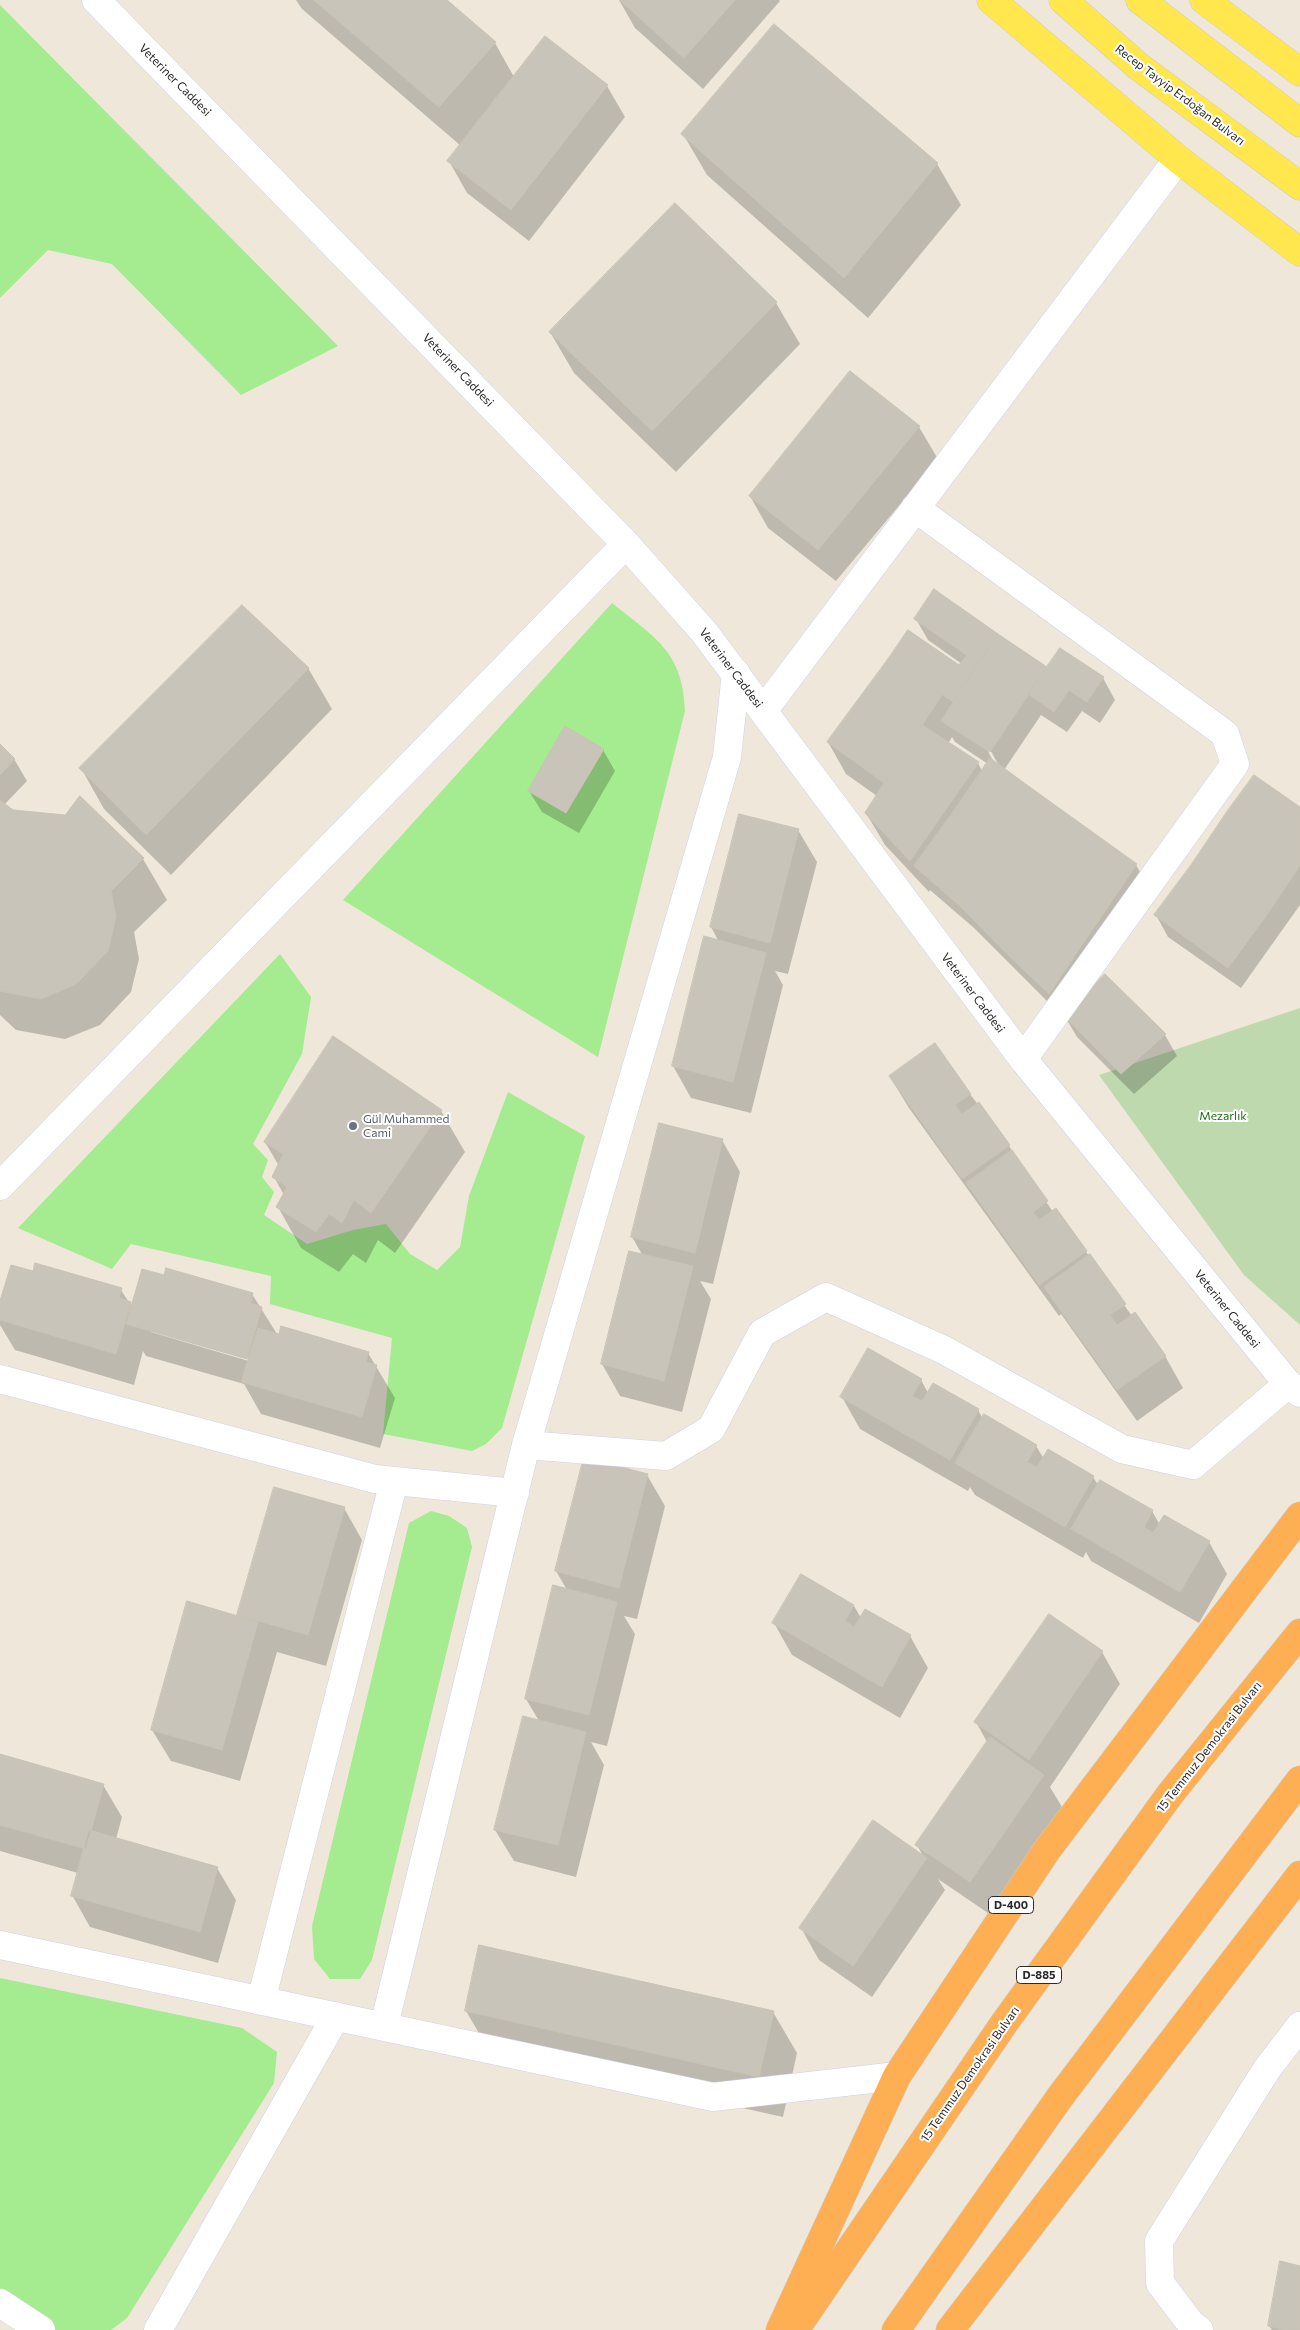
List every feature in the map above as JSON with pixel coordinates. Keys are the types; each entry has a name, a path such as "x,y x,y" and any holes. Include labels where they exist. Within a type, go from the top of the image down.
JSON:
{"highway":[{"name":"D-400","path":"780,2330 897,2076 1047,1850 1300,1516"},
{"name":"15 Temmuz Demokrasi Bulvarı","path":"795,2330 1005,2022 1159,1809 1300,1633"},
{"path":"896,2330 1060,2097 1300,1780"},
{"path":"950,2330 1300,1875"}],"main road":[{"path":"992,0 1178,159 1300,252"},
{"name":"Recep Tayyip Erdoğan Bulvarı","path":"1063,0 1138,66 1300,186"},
{"path":"1140,0 1300,123"},
{"path":"1204,0 1300,72"}],"street":[{"name":"Veteriner Caddesi","path":"96,0 626,544 704,632 1022,1059 1294,1388"},
{"path":"763,712 1178,159"},
{"path":"916,508 1225,734 1235,764 1022,1059"},
{"path":"0,1186 626,544"},
{"path":"384,2026 526,1445 727,757 736,673"},
{"path":"526,1445 666,1456 711,1429 762,1333 826,1297 944,1350 1122,1448 1193,1465 1294,1388"},
{"path":"0,1379 374,1479 515,1493"},
{"path":"261,2001 394,1481"},
{"path":"0,1945 712,2097 897,2076"},
{"path":"158,2330 336,2016"},
{"path":"1200,2330 1191,2324 1160,2283 1159,2241 1267,2069 1300,2026"},
{"path":"0,2303 41,2330"}],"green space":[{"path":"0,5 338,346 241,395 112,264 48,250 0,298"},
{"path":"612,603 641,626 664,648 679,674 685,711 598,1057 343,900"},
{"path":"280,954 311,997 302,1054 253,1144 268,1160 262,1177 274,1192 264,1215 307,1244 353,1230 386,1224 410,1254 437,1270 460,1247 469,1196 508,1092 585,1136 502,1428 486,1444 472,1451 383,1434 392,1338 270,1304 271,1276 131,1244 112,1269 18,1228"},
{"name":"Mezarlık","path":"1300,1008 1300,1325 1244,1275 1099,1075"},
{"path":"431,1511 449,1516 467,1528 472,1547 372,1960 360,1979 330,1979 314,1959 312,1926 409,1523"},
{"path":"0,1978 242,2028 277,2052 274,2083 127,2318 111,2330 39,2330 0,2303"}],"building":[{"path":"314,0 447,0 496,42 439,107"},
{"path":"620,0 735,0 684,58"},
{"path":"774,24 938,163 844,278 681,134"},
{"path":"545,36 608,85 511,210 447,161"},
{"path":"675,203 777,302 652,431 549,332"},
{"path":"850,371 920,426 818,550 749,496"},
{"path":"934,589 998,634 978,663 914,619"},
{"path":"242,605 309,668 146,835 79,768"},
{"path":"908,630 959,665 967,655 978,663 953,702 889,658"},
{"path":"998,634 1047,667 990,752 941,721"},
{"path":"1060,648 1104,677 1087,702 1069,690 1054,712 1028,694"},
{"path":"889,658 942,695 884,783 827,742"},
{"path":"922,725 979,762 910,861 865,813"},
{"path":"565,726 604,749 566,813 528,791"},
{"path":"0,744 15,759 0,775"},
{"path":"990,758 1038,793 1002,846 954,811"},
{"path":"1254,775 1300,807 1300,865 1227,812"},
{"path":"1038,793 1137,864 1101,917 1002,846"},
{"path":"80,796 144,858 111,891 116,917 108,951 76,984 41,999 0,991 0,800 13,810 65,815"},
{"path":"954,811 1002,846 960,906 914,866"},
{"path":"1227,812 1300,865 1266,916 1192,864"},
{"path":"739,814 799,829 770,943 710,927"},
{"path":"1002,846 1052,882 1005,952 960,906"},
{"path":"1192,864 1266,916 1228,968 1154,915"},
{"path":"1052,882 1101,917 1049,994 1005,952"},
{"path":"704,936 766,953 733,1082 672,1066"},
{"path":"1105,974 1166,1034 1121,1074 1063,1015"},
{"name":"Gül Muhammed Cami","path":"333,1036 442,1110 371,1213 354,1200 342,1223 329,1214 316,1232 276,1207 287,1187 272,1177 283,1154 264,1142"},
{"path":"935,1043 971,1094 955,1105 962,1114 979,1102 1010,1145 962,1179 889,1076"},
{"path":"659,1123 723,1139 695,1253 631,1237"},
{"path":"1012,1150 1048,1201 1033,1212 1039,1220 1056,1208 1087,1251 1039,1285 966,1183"},
{"path":"629,1251 693,1266 664,1381 601,1364"},
{"path":"1090,1254 1126,1304 1110,1315 1117,1325 1135,1312 1166,1356 1117,1390 1044,1287"},
{"path":"35,1263 122,1288 119,1298 131,1302 116,1354 0,1320 0,1301 11,1265 33,1271"},
{"path":"166,1268 253,1293 251,1303 262,1307 247,1359 126,1324 142,1269 164,1275"},
{"path":"281,1326 369,1352 366,1362 377,1365 362,1417 241,1382 258,1328 279,1334"},
{"path":"868,1348 922,1379 912,1396 922,1401 933,1383 979,1409 950,1460 840,1397"},
{"path":"984,1414 1037,1445 1027,1462 1037,1467 1048,1449 1094,1476 1065,1527 955,1463"},
{"path":"584,1457 648,1474 619,1588 555,1571"},
{"path":"1100,1480 1153,1510 1144,1527 1153,1533 1164,1515 1210,1541 1180,1592 1071,1529"},
{"path":"274,1487 345,1507 308,1635 237,1615"},
{"path":"801,1574 854,1605 845,1621 854,1627 865,1609 911,1635 882,1687 772,1623"},
{"path":"553,1585 617,1602 589,1715 525,1699"},
{"path":"187,1601 258,1622 222,1750 151,1730"},
{"path":"1049,1614 1103,1651 1029,1760 974,1722"},
{"path":"523,1716 586,1732 558,1845 494,1830"},
{"path":"990,1737 1044,1775 970,1882 915,1845"},
{"path":"0,1754 104,1784 86,1849 0,1825"},
{"path":"873,1820 927,1858 853,1966 799,1928"},
{"path":"89,1830 218,1867 200,1932 71,1896"},
{"path":"479,1945 774,2011 759,2077 465,2011"},
{"path":"1280,2261 1300,2266 1300,2330 1284,2330 1268,2326"}],"place":[{"name":"Gül Muhammed Cami","path":"353,1126"}]}
